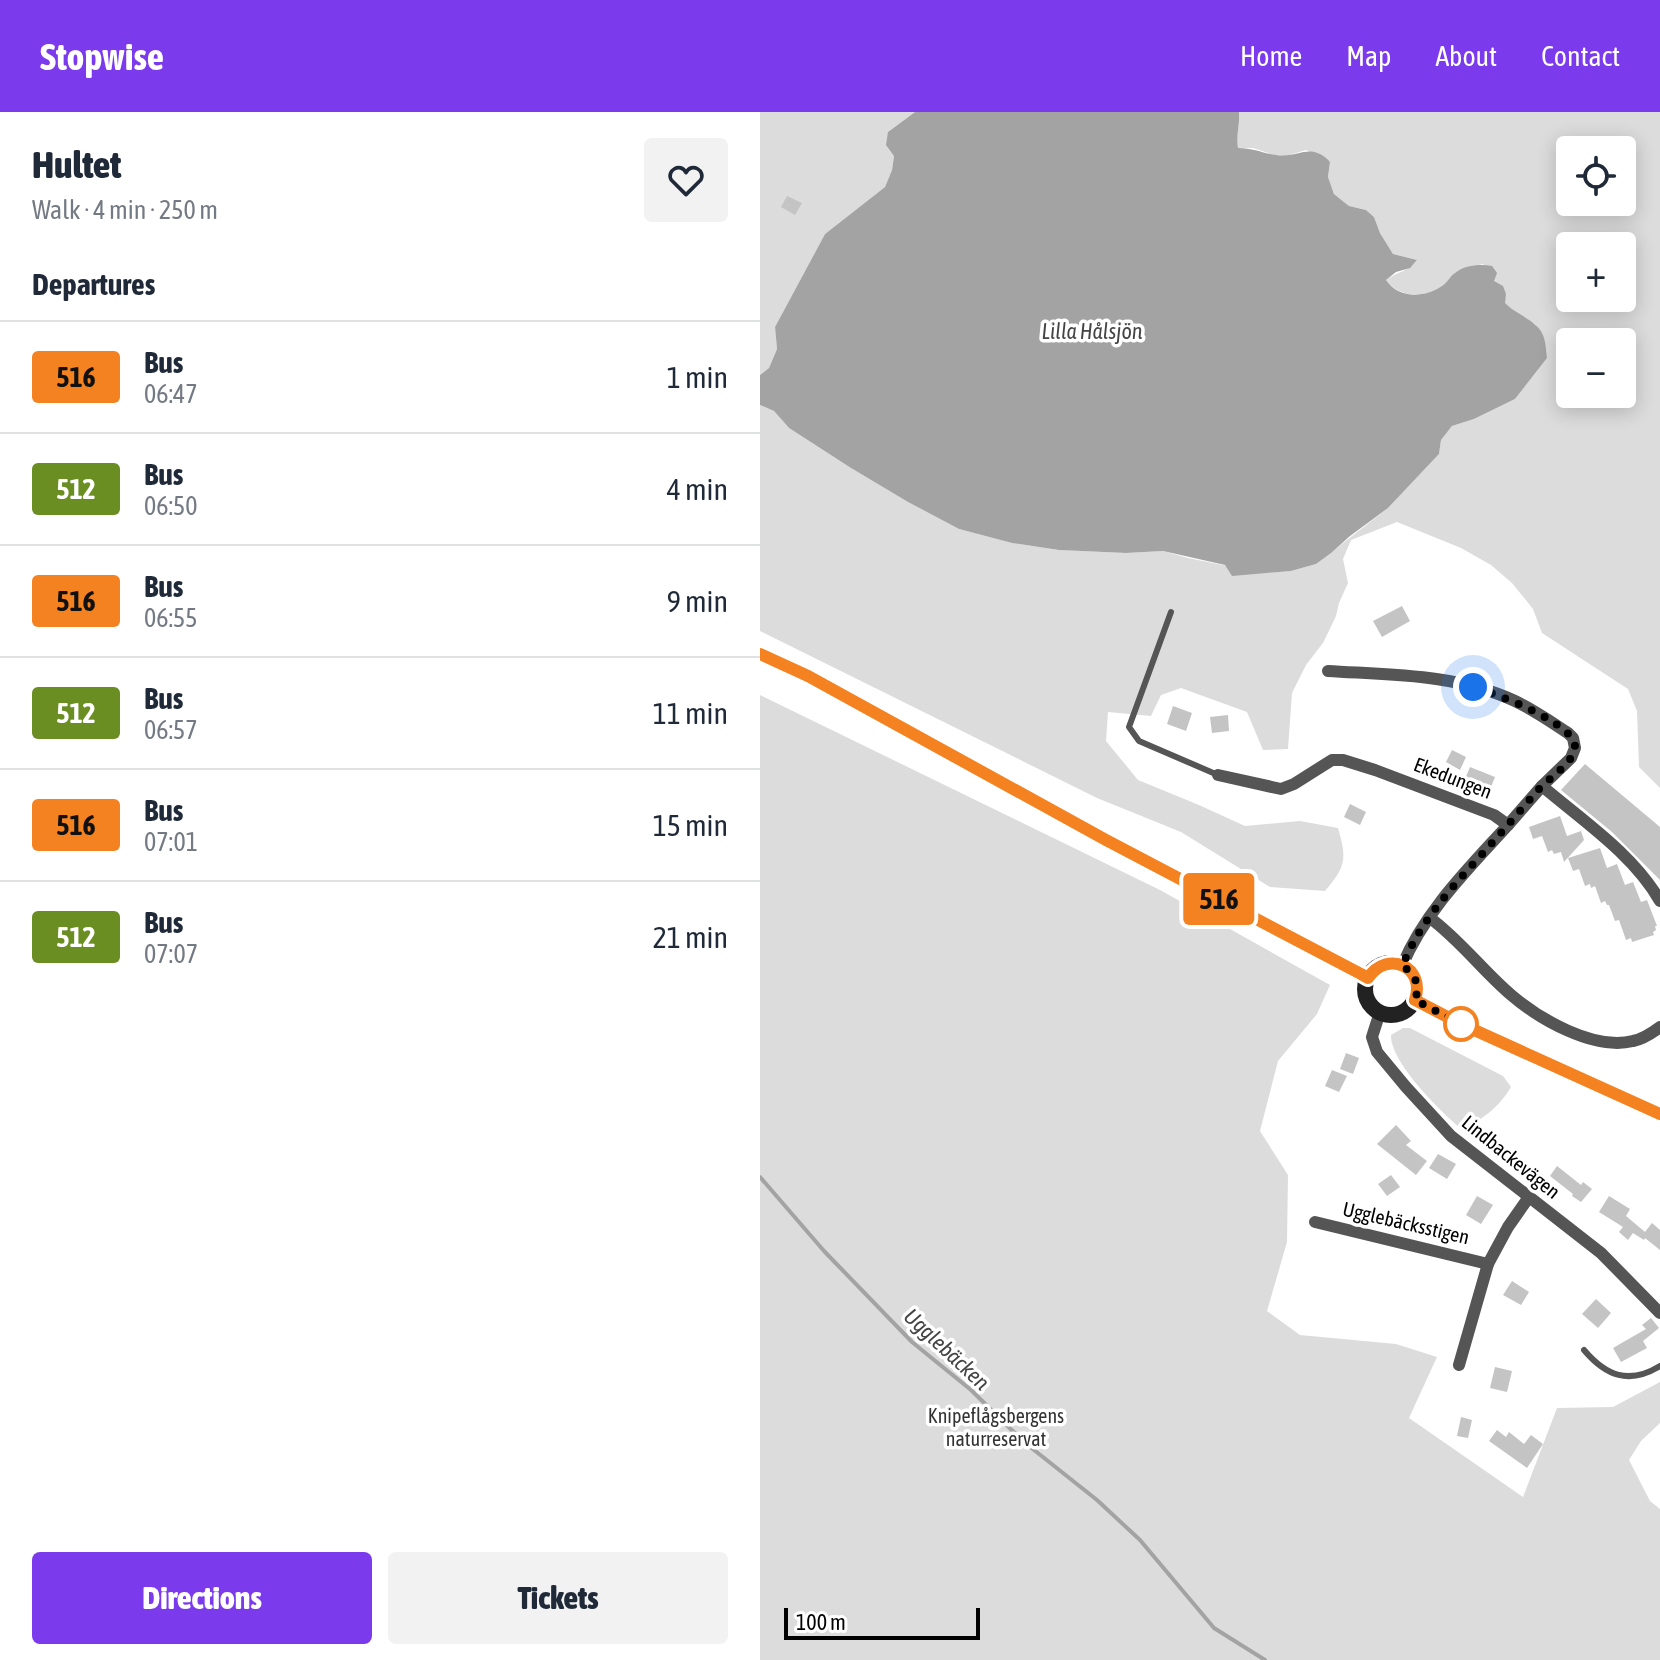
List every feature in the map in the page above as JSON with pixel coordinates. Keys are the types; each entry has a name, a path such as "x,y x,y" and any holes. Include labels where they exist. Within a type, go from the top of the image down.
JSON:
{"street":[{"path":"760,654 808,676 1106,840 1368,978"},
{"path":"1328,671 1456,681 1515,701 1568,733 1573,738 1575,748 1571,758 1508,825"},
{"name":"Ekedungen","path":"1218,775 1281,789 1332,760 1343,760 1494,815 1508,825 1461,877 1430,918 1402,966"},
{"path":"1542,786 1632,865 1660,901"},
{"path":"1430,918 1511,995 1562,1028 1581,1036 1617,1043 1632,1042 1660,1027"},
{"path":"1396,963 1402,966 1416,980 1415,1000 1400,1014 1380,1012 1367,997 1368,978 1383,965 1396,963"},
{"path":"1415,1000 1660,1114"},
{"name":"Lindbackevägen","path":"1380,1012 1372,1037 1377,1052 1451,1136 1601,1253 1660,1313"},
{"path":"1459,1365 1488,1264 1529,1197"},
{"name":"Ugglebäcksstigen","path":"1315,1222 1488,1264"}],"lane":[{"path":"1171,612 1129,727 1139,741 1218,775"},
{"path":"1584,1350 1595,1364 1615,1374 1642,1375 1660,1366"}],"green space":[{"path":"760,112 915,112 888,132 894,156 885,187 825,234 775,327 777,349 769,368 760,375"},
{"path":"1239,112 1660,112 1660,788 1639,767 1637,711 1628,689 1542,633 1533,609 1512,583 1491,565 1461,548 1397,522 1351,540 1343,559 1348,583 1336,616 1292,693 1288,749 1263,750 1247,712 1181,688 1161,695 1151,716 1108,712 1106,741 1138,780 1245,826 1300,821 1338,828 1343,862 1325,891 1270,887 1181,832 1097,798 760,631 760,405 774,411 789,428 851,468 959,529 1012,543 1059,550 1163,551 1262,573 1291,571 1316,564 1388,508 1439,454 1441,440 1452,426 1515,399 1547,358 1536,325 1504,303 1506,294 1483,264 1458,271 1444,285 1429,292 1414,294 1398,291 1386,280 1417,260 1393,254 1374,217 1366,210 1349,206 1334,194 1328,177 1330,162 1306,150 1286,156 1253,148 1238,148"},
{"name":"Knipeflågsbergens naturreservat","path":"760,695 1160,890 1330,985 1317,1014 1278,1061 1260,1131 1288,1175 1287,1242 1267,1311 1300,1335 1396,1344 1437,1357 1409,1418 1523,1497 1557,1408 1613,1407 1660,1382 1660,1423 1641,1441 1629,1460 1650,1501 1660,1509 1660,1660 760,1660"},
{"path":"1403,1028 1410,1028 1503,1076 1511,1087 1489,1112 1460,1128 1418,1085 1399,1059 1391,1035"}],"water":[{"name":"Lilla Hålsjön","path":"915,112 1239,112 1238,148 1284,156 1310,152 1323,156 1330,162 1328,177 1334,194 1349,206 1366,210 1374,217 1393,254 1417,260 1410,268 1396,272 1386,280 1391,286 1412,295 1427,293 1442,286 1463,268 1492,266 1497,273 1494,281 1503,286 1506,294 1505,303 1542,332 1547,358 1515,399 1452,426 1441,440 1439,454 1388,508 1316,564 1291,571 1232,576 1225,565 1163,551 1059,550 1012,543 959,529 851,468 789,428 774,411 760,405 760,375 769,368 777,349 775,327 825,234 885,187 894,156 886,145 888,132"}],"building":[{"path":"787,196 802,203 795,215 781,207"},
{"path":"1402,606 1410,621 1382,637 1373,621"},
{"path":"1173,706 1192,713 1186,731 1167,724"},
{"path":"1228,715 1229,731 1212,733 1210,717"},
{"path":"1452,750 1466,757 1460,770 1446,762"},
{"path":"1585,764 1660,827 1660,880 1612,832 1561,790"},
{"path":"1470,767 1495,777 1487,797 1462,786"},
{"path":"1350,804 1366,812 1360,825 1344,817"},
{"path":"1560,816 1567,836 1581,831 1584,840 1564,862 1561,852 1548,852 1542,836 1533,839 1529,827"},
{"path":"1600,848 1607,868 1617,864 1625,885 1633,882 1641,902 1647,900 1657,926 1654,935 1632,942 1631,938 1626,940 1619,920 1615,921 1605,901 1601,903 1595,886 1585,886 1579,869 1573,871 1568,858"},
{"path":"1346,1053 1359,1058 1353,1074 1340,1069"},
{"path":"1332,1070 1347,1076 1339,1092 1325,1086"},
{"path":"1396,1125 1411,1141 1406,1145 1427,1161 1416,1175 1377,1144"},
{"path":"1438,1154 1456,1164 1447,1179 1429,1168"},
{"path":"1557,1166 1581,1185 1583,1182 1592,1189 1581,1202 1550,1176"},
{"path":"1391,1175 1400,1187 1387,1196 1378,1184"},
{"path":"1477,1196 1493,1205 1481,1224 1466,1215"},
{"path":"1609,1196 1630,1209 1626,1216 1645,1232 1652,1223 1660,1230 1660,1250 1633,1233 1628,1240 1619,1232 1623,1227 1599,1212"},
{"path":"1512,1281 1529,1292 1521,1305 1503,1295"},
{"path":"1596,1299 1611,1313 1598,1328 1582,1314"},
{"path":"1651,1318 1659,1328 1643,1341 1647,1348 1621,1362 1613,1348 1646,1329 1642,1325"},
{"path":"1495,1367 1512,1371 1507,1392 1490,1388"},
{"path":"1461,1417 1472,1420 1468,1438 1457,1436"},
{"path":"1497,1430 1506,1437 1509,1432 1524,1444 1531,1435 1543,1444 1527,1468 1489,1441"}],"waterway":[{"name":"Ugglebäcken","path":"760,1177 824,1251 912,1342 971,1390 1024,1442 1097,1500 1140,1540 1214,1628 1265,1660"}],"bus line":[{"name":"516","path":"760,654 808,676 1106,840 1368,978 1377,968 1389,963 1408,969 1416,980 1415,1000 1660,1114"}],"route":[{"path":"1461,1024 1415,1000 1416,980 1402,966 1441,901 1542,786 1571,758 1575,748 1573,738 1551,721 1515,701 1473,687"}]}
